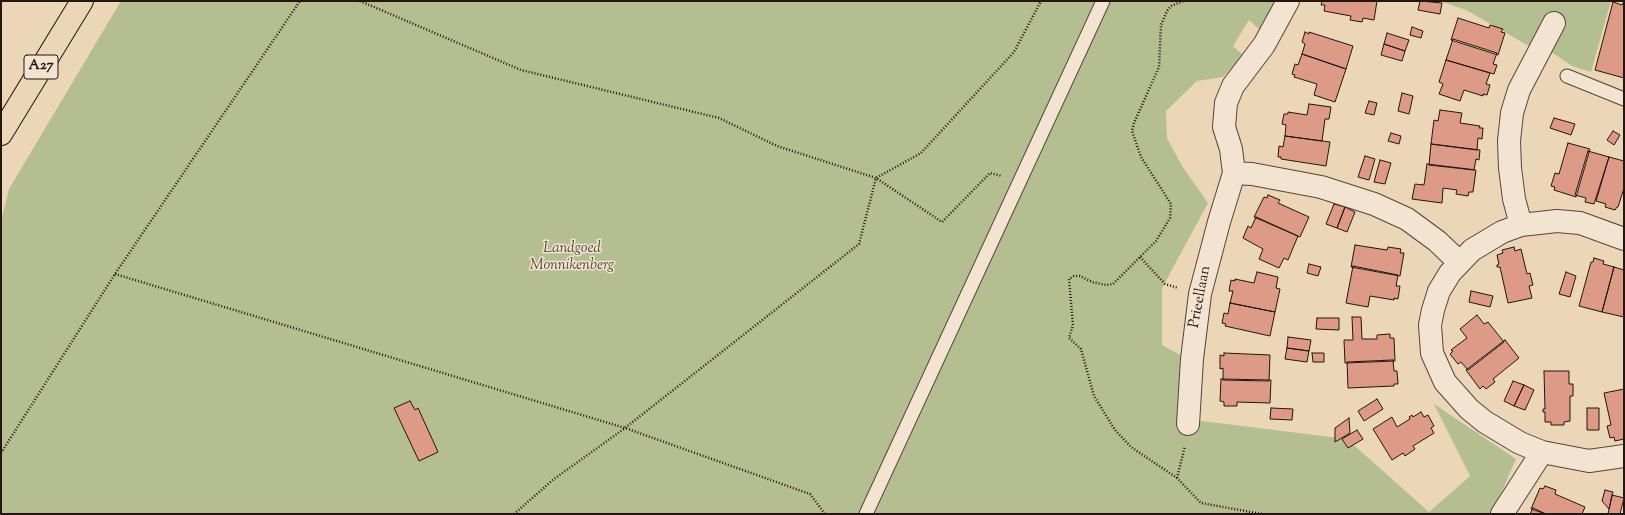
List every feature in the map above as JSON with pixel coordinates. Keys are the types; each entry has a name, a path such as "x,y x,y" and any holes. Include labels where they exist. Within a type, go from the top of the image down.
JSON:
{"highway":[{"name":"A27","path":"1,134 82,1"}],"street":[{"name":"Prieellaan","path":"1188,424 1192,353 1200,294 1215,236 1234,173 1231,149 1224,127 1226,103 1233,86 1264,45 1288,1"},
{"path":"1521,225 1514,199 1510,168 1509,141 1512,113 1519,90 1554,23"},
{"path":"1234,173 1252,174 1320,187 1374,204 1407,219 1437,241 1459,262"},
{"path":"1624,239 1592,227 1568,222 1544,221 1521,225 1493,236 1459,262 1439,291 1432,310 1430,337 1432,353 1438,368 1454,394 1468,409 1485,422 1514,439 1542,452 1589,462 1624,456"},
{"path":"1502,514 1542,452"}],"lane":[{"path":"866,514 1103,1"},
{"path":"1567,76 1624,99"}],"path":[{"path":"1,453 114,274 300,1"},
{"path":"360,1 521,70 719,118 777,146 876,178 942,222 990,173 1020,180"},
{"path":"514,514 554,479 625,428 859,244 876,178 921,153 1014,52 1041,1"},
{"path":"1183,1 1171,6 1166,11 1160,25 1159,67 1133,127 1136,143 1141,157 1171,204 1170,218 1156,241 1113,284 1106,285 1092,282 1080,276 1074,276 1069,279 1073,325 1068,338 1081,349 1094,396 1115,430 1131,447 1177,478 1202,503 1262,514"},
{"path":"1140,257 1165,284"},
{"path":"114,274 625,428 810,494 825,514"},
{"path":"1177,478 1184,455 1188,424"}],"green space":[{"name":"Landgoed Monnikenberg","path":"121,1 1283,1 1262,32 1249,20 1233,46 1244,56 1223,77 1197,81 1166,111 1167,138 1182,166 1208,203 1162,288 1162,345 1182,356 1177,418 1347,439 1429,512 1470,476 1434,404 1516,459 1492,514 1,514 1,221 9,189"},
{"path":"1440,1 1611,1 1591,72 1572,66 1553,53 1529,46 1466,10"}],"building":[{"path":"1322,1 1377,1 1374,20 1363,18 1362,22 1350,20 1351,16 1324,11 1325,5 1321,5"},
{"path":"1420,1 1442,3 1440,14 1418,10"},
{"path":"1624,1 1624,78 1595,70 1613,2 1622,5"},
{"path":"1458,18 1489,28 1490,25 1503,29 1501,32 1505,33 1498,55 1451,40"},
{"path":"1412,27 1423,31 1421,38 1410,35"},
{"path":"1305,32 1353,46 1346,69 1302,54 1305,44 1302,42"},
{"path":"1387,33 1409,40 1405,51 1384,44"},
{"path":"1453,39 1497,53 1493,64 1497,65 1494,74 1446,60"},
{"path":"1384,44 1405,51 1402,61 1381,55"},
{"path":"1302,54 1346,69 1335,102 1314,95 1317,84 1294,77 1295,75 1292,74 1295,64 1298,65"},
{"path":"1446,60 1490,73 1486,84 1490,85 1487,95 1483,94 1483,96 1464,90 1460,101 1439,94 1443,84 1439,82"},
{"path":"1402,93 1413,96 1409,114 1398,111"},
{"path":"1369,101 1377,103 1374,115 1365,113"},
{"path":"1309,104 1331,107 1329,119 1325,119 1322,141 1285,136 1286,125 1282,124 1284,114 1288,114 1288,112 1307,115"},
{"path":"1440,110 1462,113 1460,123 1480,126 1479,128 1483,128 1482,139 1478,138 1477,150 1431,144 1434,120 1438,121"},
{"path":"1554,118 1575,124 1571,135 1550,128"},
{"path":"1613,131 1620,135 1614,145 1607,140"},
{"path":"1391,133 1401,136 1399,144 1388,141"},
{"path":"1285,136 1330,142 1326,166 1281,159 1281,157 1278,157 1279,146 1283,147"},
{"path":"1568,143 1590,149 1576,197 1554,190 1555,187 1551,186 1555,173 1559,174"},
{"path":"1431,144 1480,150 1479,160 1476,159 1474,170 1429,165"},
{"path":"1588,151 1609,157 1594,204 1585,202 1586,198 1575,195"},
{"path":"1365,156 1375,159 1369,180 1358,177"},
{"path":"1609,157 1624,161 1624,188 1618,207 1615,210 1605,207 1606,204 1596,201"},
{"path":"1380,160 1391,163 1385,184 1374,182"},
{"path":"1427,164 1476,170 1473,192 1469,192 1468,196 1456,194 1457,190 1443,188 1442,203 1412,199 1415,184 1424,185"},
{"path":"1268,195 1280,200 1278,203 1309,217 1300,237 1254,217 1264,197 1267,198"},
{"path":"1334,204 1345,207 1337,228 1326,224"},
{"path":"1345,207 1355,212 1347,232 1337,228"},
{"path":"1256,217 1298,236 1288,260 1284,258 1279,268 1259,259 1263,249 1243,238 1248,226 1251,228"},
{"path":"1355,245 1387,250 1388,247 1401,249 1400,253 1404,253 1400,276 1351,267"},
{"path":"1514,247 1515,251 1521,249 1527,274 1530,273 1533,285 1529,286 1532,298 1508,303 1500,267 1497,267 1499,264 1497,255 1503,253 1502,250"},
{"path":"1594,258 1604,261 1603,264 1614,267 1602,312 1579,306 1591,262 1593,262"},
{"path":"1309,264 1321,267 1318,276 1307,273"},
{"path":"1353,266 1398,275 1396,286 1400,286 1398,299 1394,298 1394,300 1370,296 1368,307 1346,303"},
{"path":"1614,267 1624,270 1624,317 1602,312"},
{"path":"1257,272 1278,277 1276,288 1280,289 1275,312 1230,303 1233,291 1229,291 1231,280 1235,281 1235,279 1254,283"},
{"path":"1566,272 1576,276 1570,297 1559,294"},
{"path":"1471,291 1493,296 1490,307 1469,302"},
{"path":"1230,303 1275,312 1270,336 1225,326 1226,324 1222,323 1224,313 1228,314"},
{"path":"1477,315 1484,324 1488,322 1504,342 1468,370 1461,362 1458,364 1450,354 1453,351 1451,350 1467,338 1460,329"},
{"path":"1352,317 1361,317 1362,339 1377,339 1377,335 1390,334 1390,338 1394,338 1395,361 1345,363 1344,340 1353,340"},
{"path":"1317,318 1339,318 1339,330 1316,329"},
{"path":"1288,337 1311,340 1309,351 1287,348"},
{"path":"1505,340 1519,358 1493,379 1495,382 1486,389 1483,386 1480,389 1466,370"},
{"path":"1287,348 1309,351 1307,362 1285,359"},
{"path":"1224,353 1270,355 1269,381 1223,380 1223,368 1220,369 1220,355 1224,356"},
{"path":"1312,353 1324,353 1324,362 1313,362"},
{"path":"1393,360 1394,371 1397,371 1398,384 1394,384 1394,386 1348,388 1347,362"},
{"path":"1544,371 1569,371 1569,384 1573,384 1573,396 1570,396 1570,421 1564,422 1564,425 1551,425 1551,422 1545,422 1545,412 1543,412 1543,409 1545,409"},
{"path":"1221,379 1271,380 1270,403 1237,402 1237,406 1224,406 1224,402 1220,401"},
{"path":"1513,381 1524,385 1514,406 1504,401"},
{"path":"1524,385 1534,390 1525,410 1514,406"},
{"path":"1624,389 1624,439 1615,441 1614,437 1610,438 1607,426 1611,425 1604,393"},
{"path":"1377,399 1383,409 1364,421 1358,411"},
{"path":"410,401 415,410 418,408 438,452 419,461 394,408"},
{"path":"1271,408 1293,409 1292,420 1270,419"},
{"path":"1587,408 1599,408 1599,430 1587,430"},
{"path":"1421,412 1424,417 1428,415 1434,426 1431,428 1434,433 1413,446 1415,449 1405,456 1403,453 1392,460 1373,429 1392,417 1397,427 1410,419 1409,417 1412,415 1413,417"},
{"path":"1349,418 1350,433 1335,442 1335,428"},
{"path":"1357,430 1363,439 1348,448 1342,439"},
{"path":"1545,486 1556,490 1555,494 1585,507 1582,514 1546,514 1531,509 1540,488 1543,489"},
{"path":"1605,490 1613,492 1609,509 1602,501"},
{"path":"1612,495 1624,498 1620,514 1608,514"},
{"path":"1533,508 1546,514 1530,514"}]}
